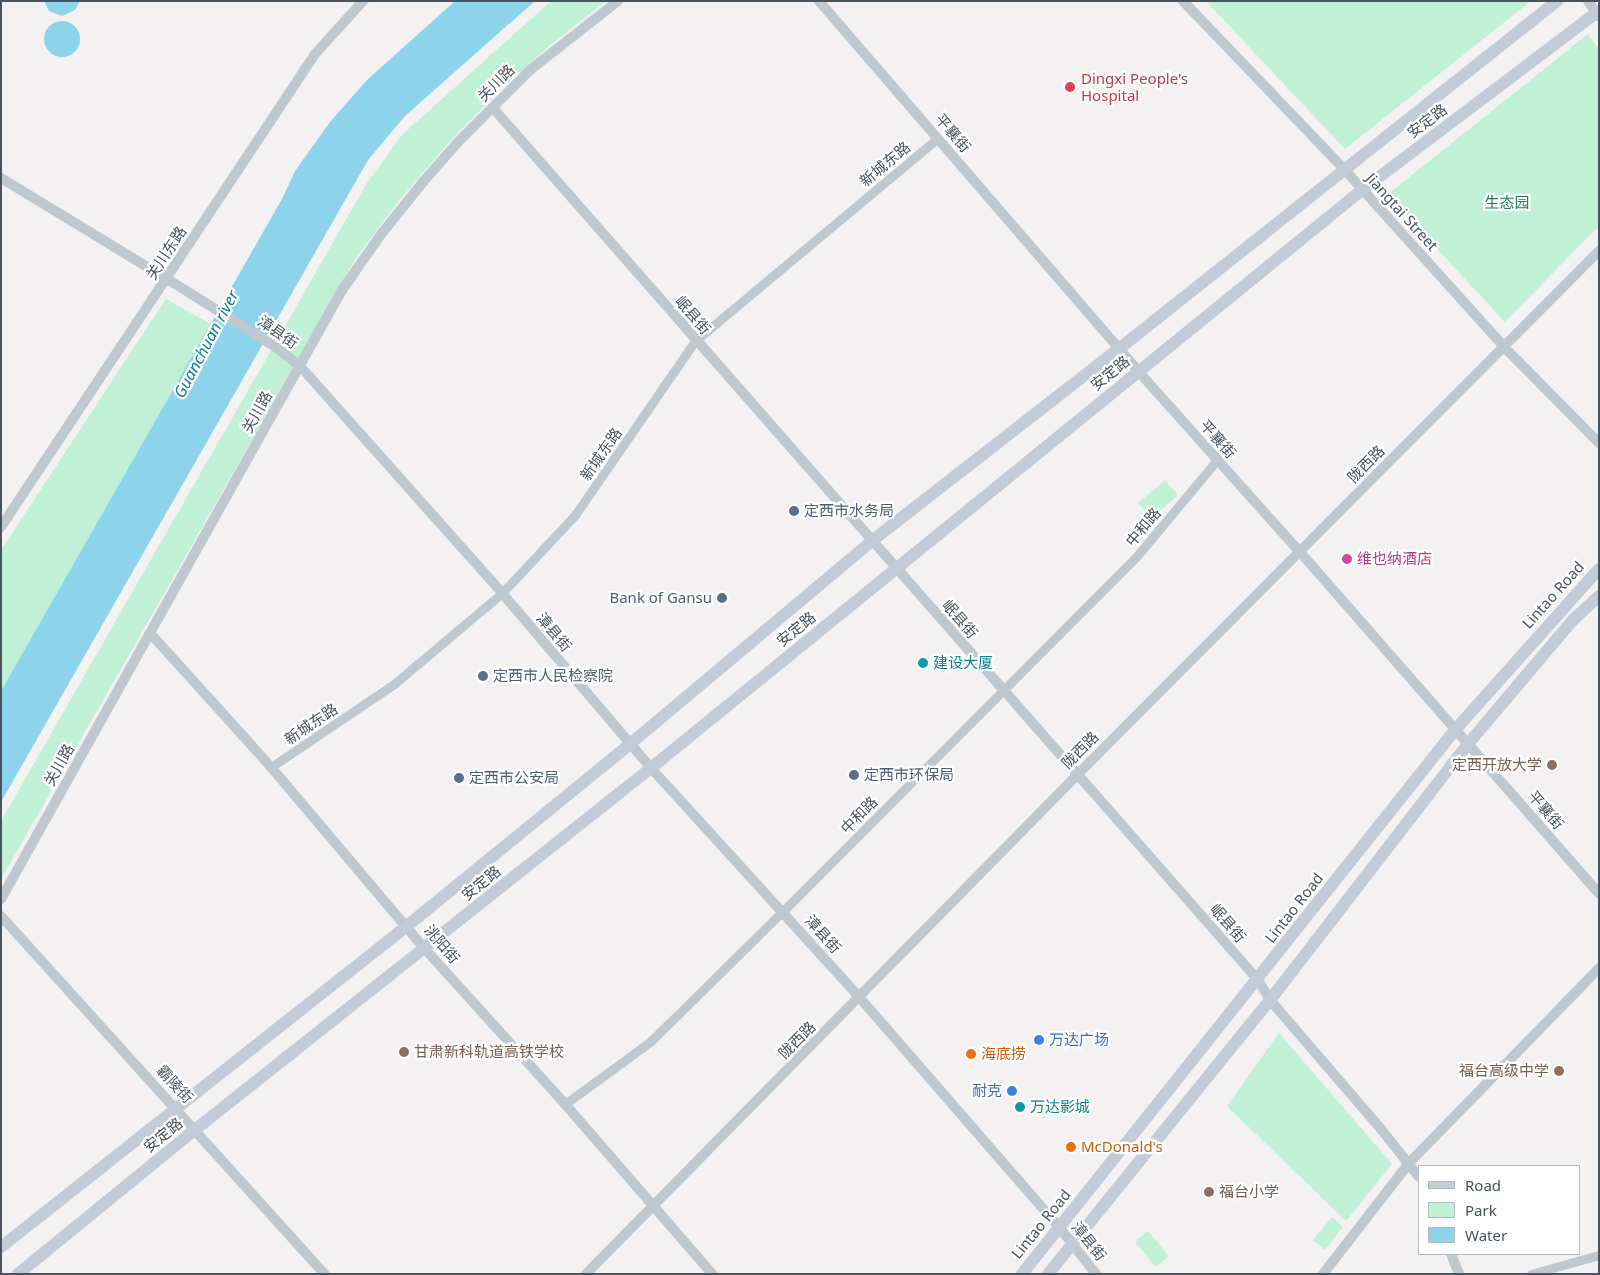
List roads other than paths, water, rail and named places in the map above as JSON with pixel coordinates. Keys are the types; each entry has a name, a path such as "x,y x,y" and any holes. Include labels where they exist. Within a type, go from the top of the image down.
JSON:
{"main road":[{"name":"安定路","path":"1,1247 407,926 630,744 873,540 1120,348 1557,1"},
{"name":"安定路","path":"18,1274 196,1129 651,768 1362,190 1598,15"},
{"name":"Lintao Road","path":"1022,1274 1258,980 1454,730 1599,569"},
{"path":"1048,1274 1270,1000 1468,744 1572,621 1599,596"}],"street":[{"name":"关川东路","path":"1,527 315,54 364,1"},
{"name":"关川路","path":"1,899 342,290 382,233 423,182 493,108 530,70 618,1"},
{"name":"平襄街","path":"819,1 1120,348 1138,372 1300,552 1599,894"},
{"name":"Jiangtai Street","path":"1183,1 1344,169 1504,347 1599,443"},
{"path":"1588,1 1598,15"},
{"name":"岷县街","path":"493,108 1258,980 1270,1000 1418,1176"},
{"name":"新城东路","path":"271,767 394,684 502,593 575,515 696,341 937,139"},
{"name":"漳县街","path":"1,178 185,290 277,348 300,366 502,593 651,768 860,998 1059,1227 1071,1245 1096,1274"},
{"name":"陇西路","path":"586,1274 860,998 1077,775 1599,252"},
{"name":"中和路","path":"565,1104 651,1041 782,912 1137,556 1218,460"},
{"name":"洮阳街","path":"150,633 271,767 425,949 565,1104 712,1274"},
{"name":"霸陵街","path":"1,916 196,1129 325,1274"},
{"path":"1323,1274 1409,1163 1599,968"},
{"path":"1530,1274 1599,1254"},
{"path":"1451,1255 1459,1274"}],"water":[{"path":"44,1 80,1 75,10 62,16 49,11"},
{"name":"Guanchuan river","path":"455,1 535,1 405,116 368,160 1,802 1,691 282,199 295,171 330,122 367,80"},
{"path":"62,21 69,22 75,26 79,32 79,46 75,52 69,56 62,57 55,56 49,52 45,46 44,39 45,32 49,26 55,22"}],"place":[{"name":"Dingxi People's Hospital","path":"1070,87"},
{"name":"定西市水务局","path":"794,511"},
{"name":"维也纳酒店","path":"1347,559"},
{"name":"Bank of Gansu","path":"722,598"},
{"name":"建设大厦","path":"923,663"},
{"name":"定西市人民检察院","path":"483,676"},
{"name":"定西开放大学","path":"1552,765"},
{"name":"定西市环保局","path":"854,775"},
{"name":"定西市公安局","path":"459,778"},
{"name":"万达广场","path":"1039,1040"},
{"name":"甘肃新科轨道高铁学校","path":"404,1052"},
{"name":"海底捞","path":"971,1054"},
{"name":"福台高级中学","path":"1559,1071"},
{"name":"耐克","path":"1012,1091"},
{"name":"万达影城","path":"1020,1107"},
{"name":"McDonald's","path":"1071,1147"},
{"name":"福台小学","path":"1209,1192"}],"park label":[{"name":"生态园","path":"1507,203"}]}
